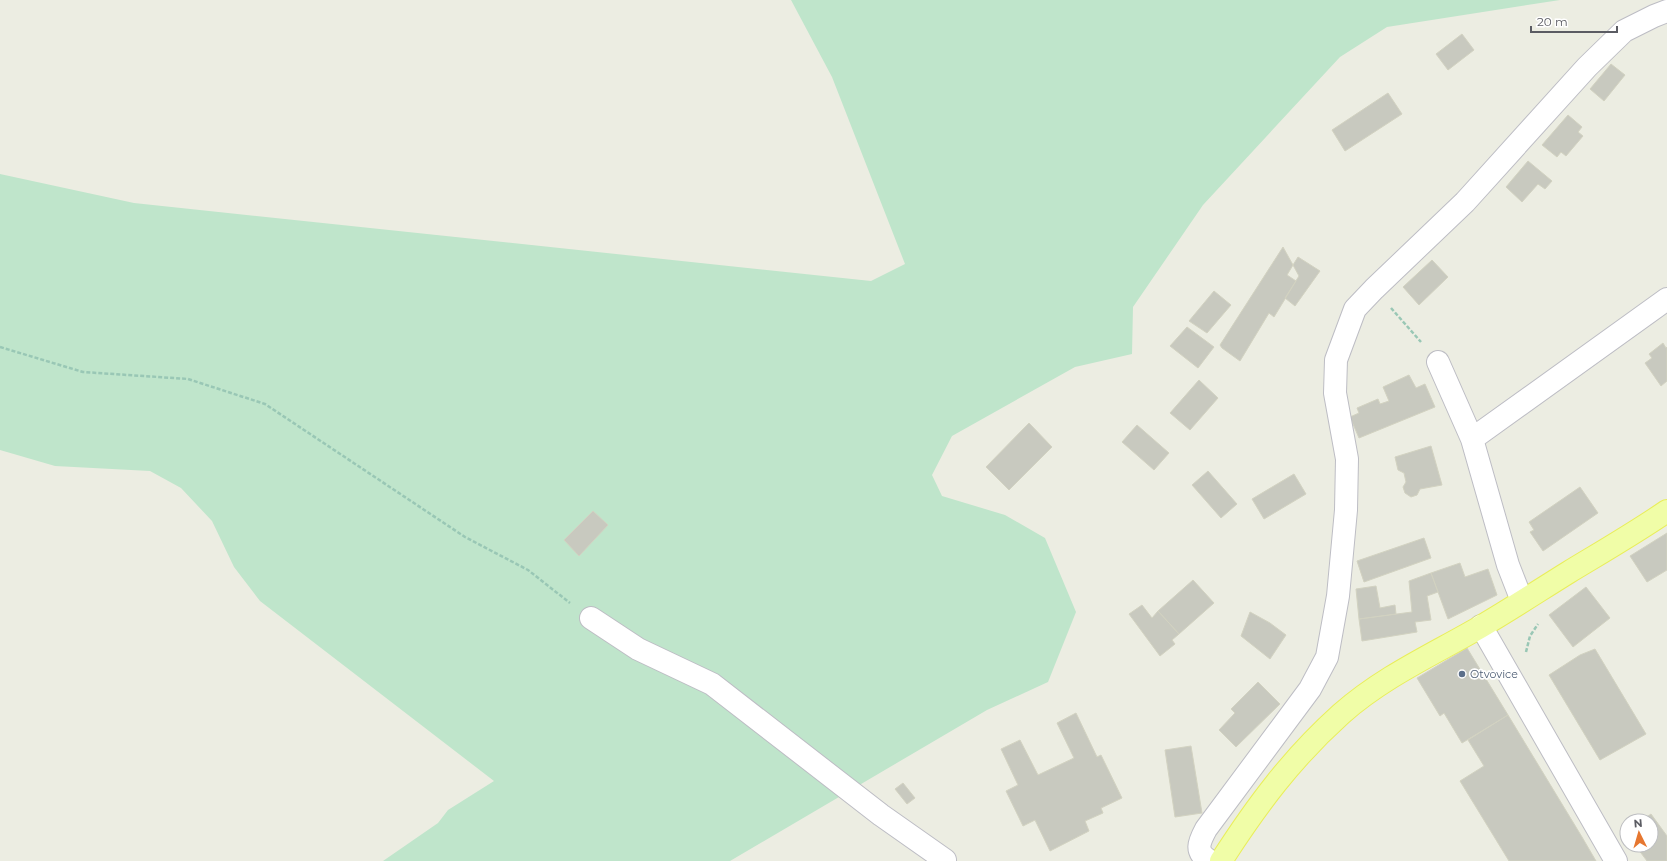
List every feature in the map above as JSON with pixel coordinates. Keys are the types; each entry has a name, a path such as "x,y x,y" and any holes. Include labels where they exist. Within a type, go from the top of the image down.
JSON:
{"main road":[{"path":"1221,861 1264,797 1288,767 1314,739 1342,713 1403,669 1481,626 1667,511"}],"street":[{"path":"1210,861 1203,857 1199,850 1199,843 1206,829 1310,690 1327,657 1338,596 1346,510 1347,459 1335,393 1336,360 1355,309 1465,202 1587,67 1619,36 1630,28 1667,11"},
{"path":"1472,439 1667,299"},
{"path":"1438,362 1472,439 1508,565 1522,601"},
{"path":"591,618 638,649 712,684 881,815 945,861"},
{"path":"1481,626 1616,861"}],"path":[{"path":"1374,289 1438,362"},
{"path":"0,347 12,352 83,372 188,380 265,404 465,537 528,570 591,618"}],"green space":[{"path":"791,0 1560,0 1387,27 1340,57 1203,205 1133,307 1132,354 1075,367 952,436 932,475 942,496 1005,515 1045,538 1076,612 1048,682 987,710 730,861 383,861 438,823 448,810 494,781 260,601 234,567 212,521 181,488 150,471 55,466 0,450 0,174 134,203 871,281 905,264 832,77"}],"building":[{"path":"1462,34 1474,50 1448,70 1436,54"},
{"path":"1611,64 1625,75 1604,101 1590,89"},
{"path":"1388,93 1402,114 1345,151 1332,130"},
{"path":"1568,115 1582,127 1578,132 1583,136 1566,156 1561,152 1557,157 1542,145"},
{"path":"1528,161 1552,181 1545,189 1538,184 1522,202 1506,187"},
{"path":"1283,247 1293,265 1287,275 1296,281 1274,317 1269,313 1240,361 1220,345"},
{"path":"1298,257 1320,271 1295,306 1285,298 1299,276 1293,265"},
{"path":"1432,260 1448,277 1419,305 1403,287"},
{"path":"1214,291 1231,305 1207,333 1189,321"},
{"path":"1187,327 1214,347 1198,368 1170,346"},
{"path":"1663,343 1666,348 1667,347 1667,381 1661,386 1645,363 1652,358 1649,354"},
{"path":"1409,375 1416,388 1425,384 1435,407 1359,438 1350,417 1359,413 1357,408 1378,399 1380,404 1389,401 1383,387"},
{"path":"1199,380 1218,398 1190,430 1170,413"},
{"path":"1029,423 1052,447 1009,490 986,467"},
{"path":"1137,425 1169,453 1154,470 1122,442"},
{"path":"1431,446 1442,485 1420,489 1417,495 1411,497 1405,493 1403,487 1406,482 1404,473 1398,470 1395,457"},
{"path":"1208,471 1237,504 1221,518 1192,485"},
{"path":"1294,474 1306,494 1264,519 1252,499"},
{"path":"1580,487 1598,513 1543,551 1530,532 1534,530 1529,522"},
{"path":"593,511 608,525 579,556 564,540"},
{"path":"1667,533 1667,570 1647,582 1630,556"},
{"path":"1424,538 1431,558 1364,582 1357,561"},
{"path":"1460,563 1465,577 1488,569 1497,595 1448,619 1431,573"},
{"path":"1431,573 1438,592 1427,596 1431,620 1415,622 1417,632 1362,641 1359,619 1412,612 1409,581"},
{"path":"1193,580 1214,603 1179,634 1158,611"},
{"path":"1376,586 1380,608 1395,605 1396,614 1359,619 1356,589"},
{"path":"1586,587 1610,618 1573,647 1549,615"},
{"path":"1142,605 1152,618 1158,611 1179,634 1172,640 1175,644 1160,656 1129,614"},
{"path":"1250,612 1270,623 1286,635 1270,659 1241,636"},
{"path":"1467,648 1508,715 1462,743 1444,713 1440,716 1417,678"},
{"path":"1595,649 1646,734 1600,760 1549,675 1580,655"},
{"path":"1258,682 1280,704 1236,747 1219,730 1235,713 1231,709"},
{"path":"1076,713 1097,757 1101,755 1122,798 1101,808 1103,813 1085,821 1089,831 1050,851 1035,820 1023,826 1006,791 1018,785 1001,749 1020,740 1038,775 1074,758 1057,723"},
{"path":"1508,715 1596,861 1509,861 1460,781 1484,766 1468,740"},
{"path":"1191,746 1202,813 1175,817 1165,750"},
{"path":"903,783 915,798 907,804 895,789"},
{"path":"1659,825 1667,836 1667,861 1647,861 1641,853 1659,853"}],"place":[{"name":"Otvovice","path":"1462,674"}]}
